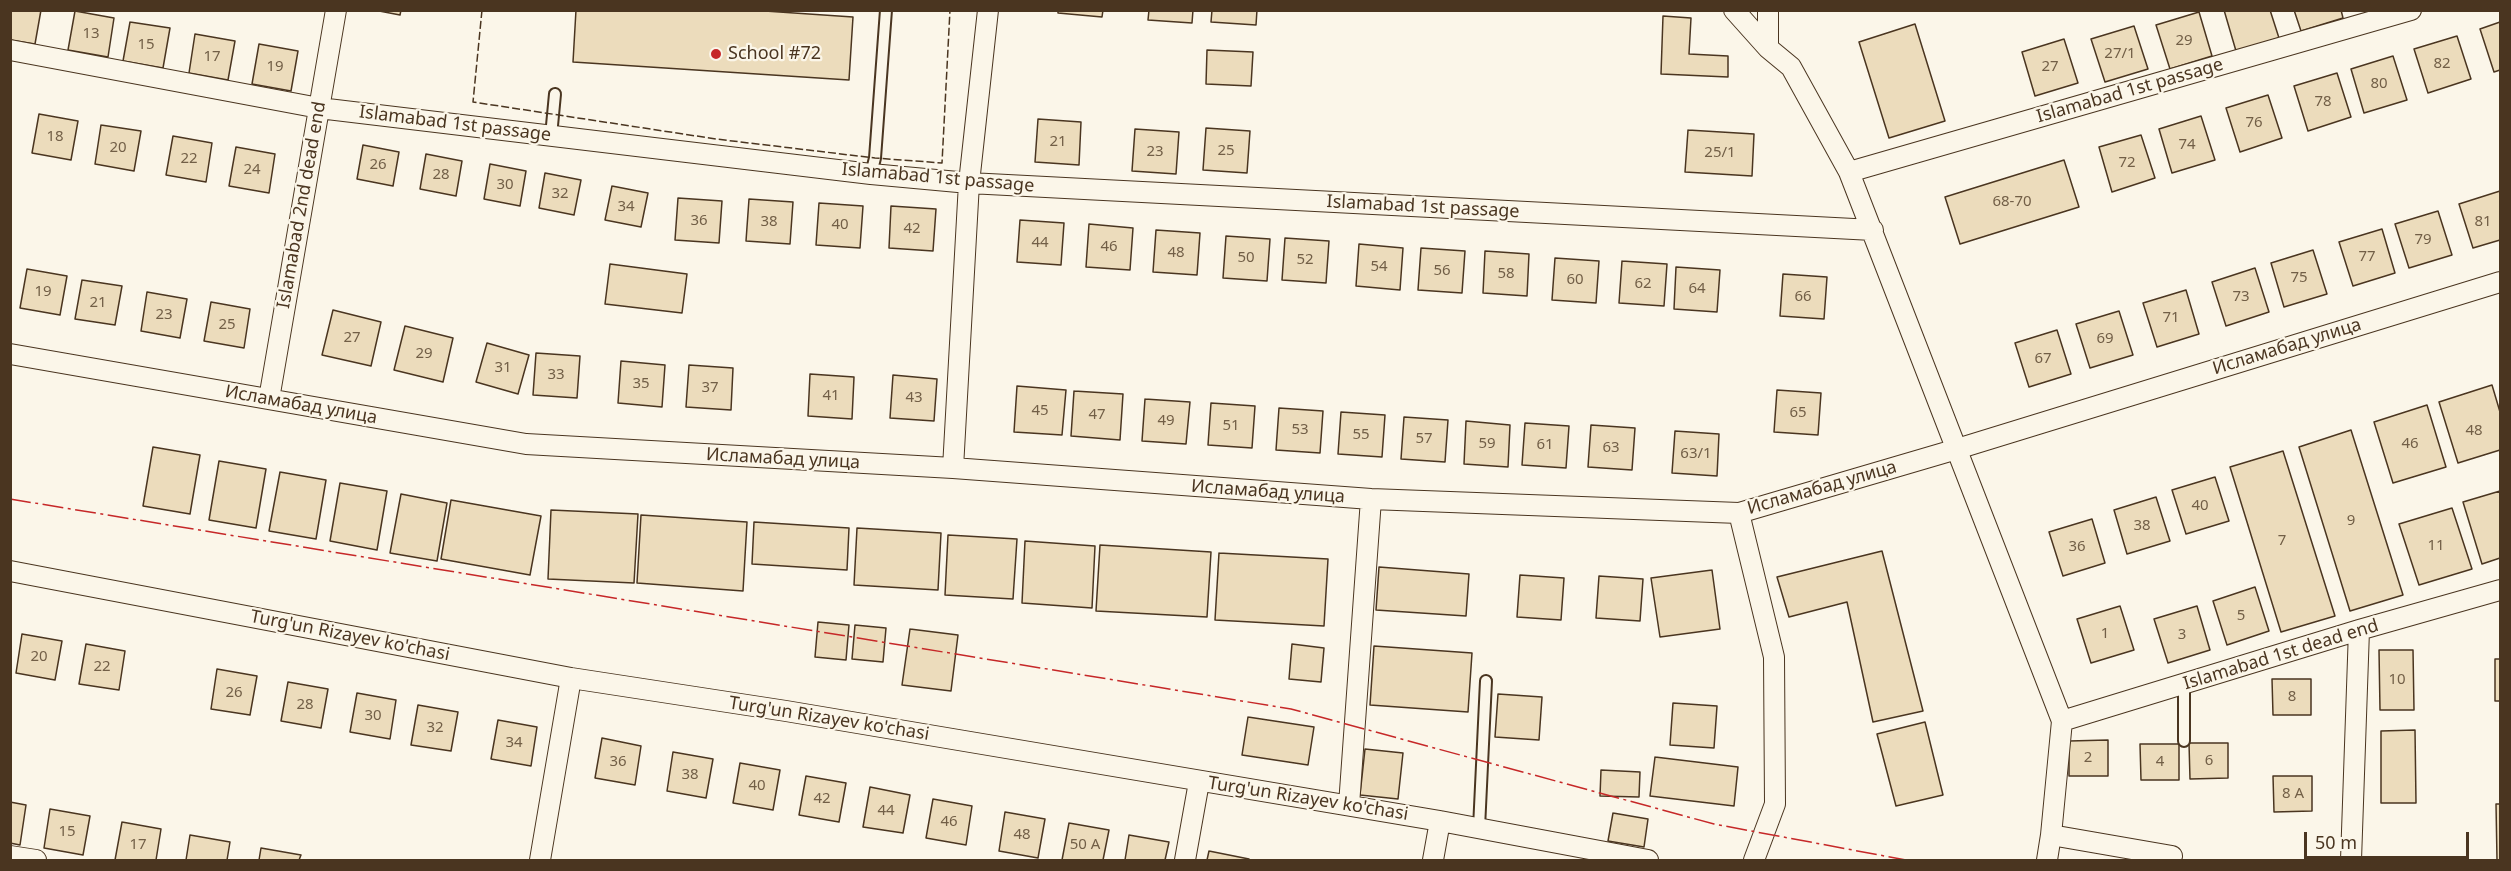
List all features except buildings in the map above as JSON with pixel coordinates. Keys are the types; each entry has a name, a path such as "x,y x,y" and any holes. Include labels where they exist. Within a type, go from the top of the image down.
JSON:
{"street":[{"name":"Islamabad 2nd dead end","path":"269,399 336,10"},
{"path":"954,468 969,183 988,10"},
{"path":"1734,10 1768,48 1791,67 1849,172 2062,721 2047,861"},
{"path":"1768,10 1768,48"},
{"name":"Islamabad 1st passage","path":"1849,172 2411,10"},
{"name":"Islamabad 1st passage","path":"10,50 319,108 871,174 969,183 1873,230"},
{"name":"Исламабад улица","path":"10,354 526,444 954,468 1371,499 1739,513 2500,282"},
{"path":"1349,806 1371,499"},
{"path":"1739,513 1774,657 1775,804 1754,861"},
{"name":"Turg'un Rizayev ko'chasi","path":"10,571 571,678 798,713 1199,782 1440,820 1648,861"},
{"name":"Islamabad 1st dead end","path":"2062,721 2500,590"},
{"path":"2350,861 2360,630"},
{"path":"540,861 571,678"},
{"path":"1185,861 1199,782"},
{"path":"1433,861 1440,820"},
{"path":"2051,834 2172,856"},
{"path":"10,856 36,861"}],"lane":[{"path":"871,174 875,158 886,10"},
{"path":"551,136 555,94"},
{"path":"1479,828 1486,681"},
{"path":"2184,685 2184,741"}],"fence":[{"path":"482,10 473,102 716,139 875,158 942,163 950,10"}],"power":[{"path":"10,499 1291,709 1714,824 1906,860"}],"place":[{"name":"School #72","path":"716,54"}]}
